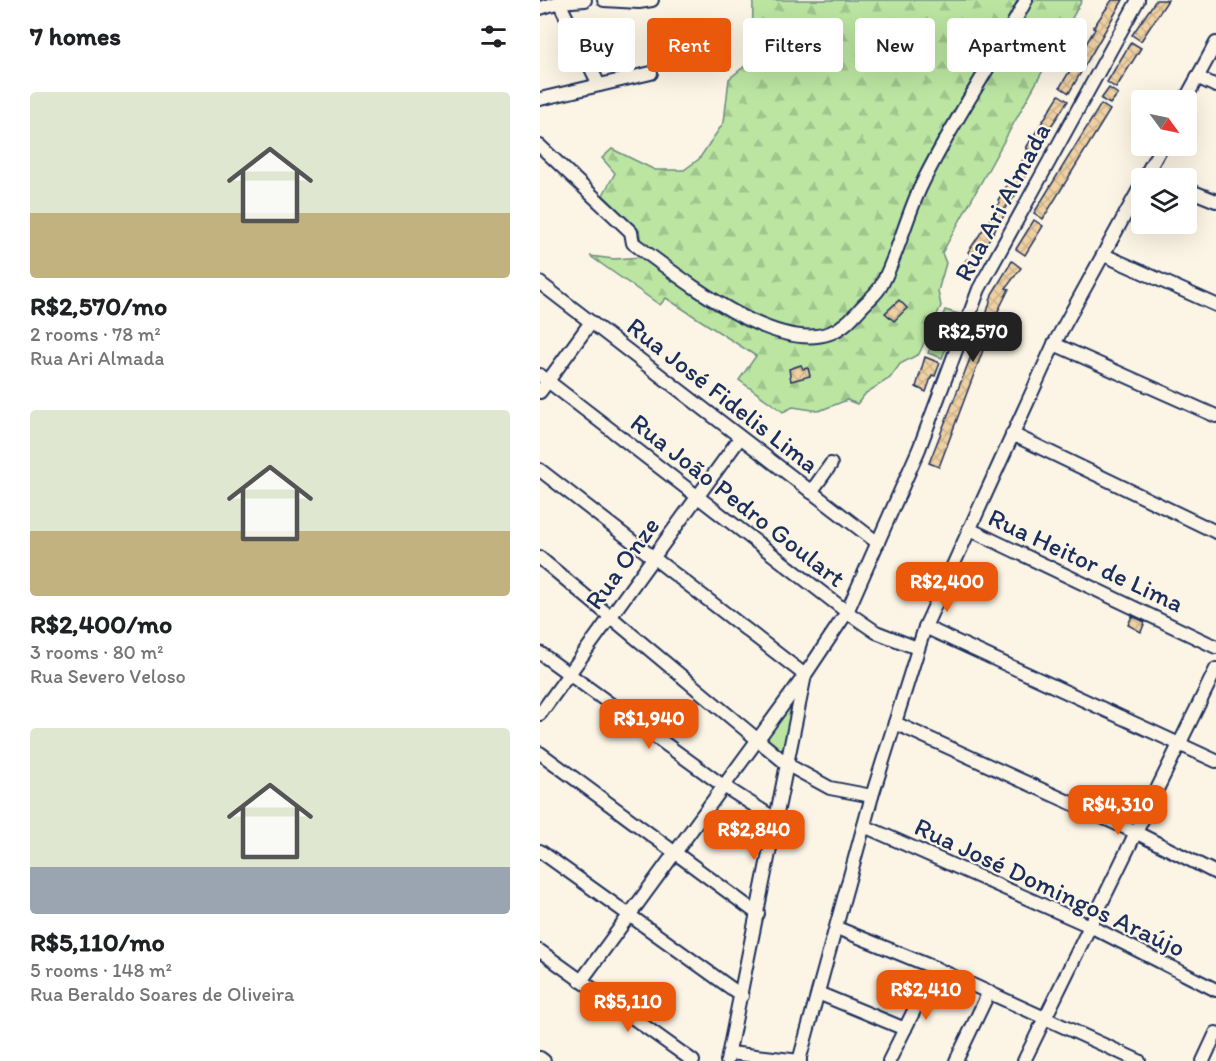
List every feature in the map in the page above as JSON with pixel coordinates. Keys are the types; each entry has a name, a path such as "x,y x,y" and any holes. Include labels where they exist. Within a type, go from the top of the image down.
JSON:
{"street":[{"path":"540,8 559,2 585,0"},
{"path":"604,0 639,2 652,0"},
{"path":"540,146 631,232 633,243 715,300 770,331 798,335 828,333 847,323 882,286 912,206 944,138 1004,42 1026,0"},
{"name":"Rua Ari Almada","path":"581,981 627,914 805,675 847,612 919,449 979,289 1138,0"},
{"path":"559,2 599,85"},
{"path":"1190,90 1216,43"},
{"path":"540,99 651,73"},
{"path":"1197,77 1216,86"},
{"path":"1197,193 1216,201"},
{"path":"540,470 805,675 729,1057 799,1061 872,796 916,648 1054,344 1131,205"},
{"path":"1104,255 1216,305"},
{"name":"Rua José Fidelis Lima","path":"540,283 878,543"},
{"path":"540,392 544,378 591,322"},
{"path":"1054,344 1216,416"},
{"name":"Rua João Pedro Goulart","path":"544,378 847,612 876,633 916,648"},
{"path":"1012,434 1216,532"},
{"name":"Rua Onze","path":"540,714 740,438"},
{"path":"811,492 831,464"},
{"name":"Rua Heitor de Lima","path":"969,529 1216,647"},
{"path":"540,558 788,765 830,788 872,796"},
{"path":"925,627 1216,761"},
{"path":"540,653 723,785 777,820"},
{"path":"1024,1061 1216,669"},
{"path":"895,723 1137,833 1216,873"},
{"path":"540,753 758,914"},
{"name":"Rua José Domingos Araújo","path":"864,826 1090,926 1216,990"},
{"path":"540,851 742,996"},
{"path":"837,928 1047,1017 1139,1061"},
{"path":"540,951 693,1061"},
{"path":"889,1061 935,968"},
{"path":"956,1061 989,992"},
{"path":"818,993 905,1029"},
{"path":"1203,1061 1216,1033"},
{"path":"540,1058 544,1061"}],"green space":[{"path":"753,0 1082,0 1072,18 947,18 947,72 1042,72 942,253 946,263 938,291 941,306 919,354 900,364 890,378 866,393 857,404 847,400 819,411 793,407 783,412 739,380 756,356 666,298 660,305 590,256 614,259 643,257 639,230 603,195 615,173 602,158 612,149 655,170 684,170 699,159 724,122 729,79 743,67 743,72 843,72 843,18 753,18"},
{"path":"945,310 959,314 942,358 928,353"},
{"path":"796,699 788,752 782,755 766,742 765,736"}],"building":[{"path":"1112,0 1123,0 1087,62 1087,42 1095,29 1093,28"},
{"path":"1156,0 1168,0 1141,41 1132,35"},
{"path":"1131,42 1141,48 1116,88 1107,82"},
{"path":"1069,72 1081,72 1069,93 1060,87"},
{"path":"1109,88 1118,94 1110,104 1101,99"},
{"path":"1059,95 1068,101 1047,132 1049,134 1039,148 1042,149 1030,165 1013,195 1015,196 1002,212 1005,214 977,258 968,252 1000,202 998,200 1024,158 1028,149 1026,148"},
{"path":"1101,104 1110,110 1043,219 1034,213"},
{"path":"1034,220 1043,226 1025,255 1016,249"},
{"path":"967,259 976,265 969,276 959,270"},
{"path":"1012,261 1021,268 1006,288 1009,289 997,313 939,467 929,463 984,323 992,294"},
{"path":"899,300 907,308 894,321 885,313"},
{"path":"925,357 940,363 935,376 932,375 926,392 916,387"},
{"path":"801,365 803,369 808,368 810,376 791,381 789,369"},
{"path":"1132,616 1145,622 1141,632 1128,625"}]}
